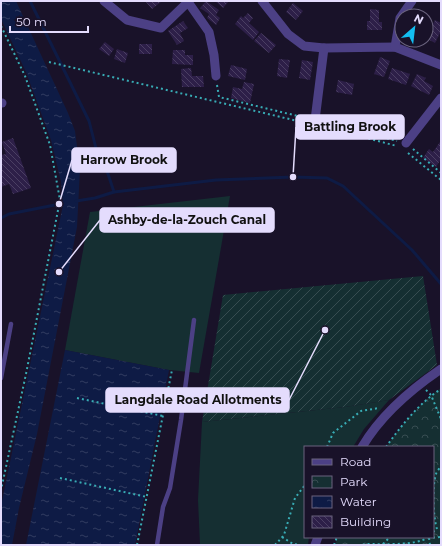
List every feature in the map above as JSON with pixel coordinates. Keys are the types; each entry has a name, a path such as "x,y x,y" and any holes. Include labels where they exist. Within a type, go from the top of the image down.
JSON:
{"street":[{"path":"104,1 127,20 161,28 188,2 209,32 214,54 216,76"},
{"path":"262,1 288,34 304,46 324,48 394,47"},
{"path":"315,120 324,48"},
{"path":"398,48 441,65"},
{"path":"404,148 441,98"},
{"path":"363,446 383,418 396,405 420,384 441,369"}],"lane":[{"path":"157,545 163,507 170,488 182,420 194,320"},
{"path":"1,378 11,324"}],"path":[{"path":"1,26 25,76 50,145 60,200 1,490"},
{"path":"49,62 336,130 404,148 441,180"},
{"path":"137,545 172,370"},
{"path":"420,384 430,395 441,419"},
{"path":"387,446 397,432 430,395 441,388"},
{"path":"76,398 163,416"},
{"path":"327,446 333,433 361,411 396,405"},
{"path":"434,513 436,475 441,466"},
{"path":"60,478 147,497"},
{"path":"275,545 284,535 295,498 304,486"},
{"path":"434,519 437,529 434,531"},
{"path":"282,537 293,544 300,545"},
{"path":"363,545 408,544 425,540 427,538"}],"green space":[{"path":"230,196 199,373 169,370 65,350 90,212"},
{"path":"423,276 437,365 389,400 345,407 202,422 223,295"},
{"path":"441,388 441,545 335,545 338,538 434,538 434,446 387,446 404,423"},
{"path":"389,400 364,429 354,446 304,446 304,538 309,538 308,545 200,545 198,500 202,422 345,407"}],"water":[{"path":"1,1 16,1 75,131 80,169 77,227 37,434 19,508 12,545 1,545 1,506 63,205 61,182 51,140 26,72 1,19"},
{"path":"65,350 169,370 135,545 26,545"}],"building":[{"path":"162,1 152,9 146,2"},
{"path":"206,1 219,10 216,15 220,18 216,25 207,18 209,14 200,8"},
{"path":"215,1 229,1 223,8"},
{"path":"293,3 303,11 296,20 286,12"},
{"path":"370,9 379,10 379,22 382,22 382,30 367,30 367,21 370,21"},
{"path":"248,13 253,18 249,23 259,32 253,40 235,24 241,16 243,18"},
{"path":"435,20 441,23 441,31 435,43 434,42"},
{"path":"183,21 188,28 180,33 184,41 177,45 168,31"},
{"path":"261,33 276,45 269,53 254,41"},
{"path":"105,42 114,49 109,56 99,49"},
{"path":"139,44 152,44 152,54 139,54"},
{"path":"117,49 128,53 125,63 114,59"},
{"path":"173,50 185,50 185,55 193,55 193,65 172,64"},
{"path":"380,57 390,61 384,77 374,74"},
{"path":"279,59 290,60 287,78 277,76"},
{"path":"302,60 313,62 310,80 299,78"},
{"path":"231,65 247,69 245,80 228,76"},
{"path":"191,68 192,76 203,76 204,87 182,87 181,69"},
{"path":"392,68 410,74 406,85 388,79"},
{"path":"417,74 426,78 424,81 433,86 429,95 411,86"},
{"path":"338,80 354,84 352,95 336,92"},
{"path":"244,82 254,84 250,103 231,98 233,87 242,89"},
{"path":"13,138 31,188 13,194 9,184 1,187 1,155 6,154 2,142"},
{"path":"440,142 441,159 436,167 423,158 429,149 433,152"}],"waterway":[{"path":"30,1 89,121 99,160 106,168 114,192"},
{"path":"76,201 95,198 114,192 216,180 293,177 327,178 343,186 412,250 441,284"},
{"path":"1,218 9,214 65,203"}],"place":[{"name":"Battling Brook","path":"293,177"},
{"name":"Harrow Brook","path":"59,204"},
{"name":"Ashby-de-la-Zouch Canal","path":"59,272"},
{"name":"Langdale Road Allotments","path":"325,330"}]}
